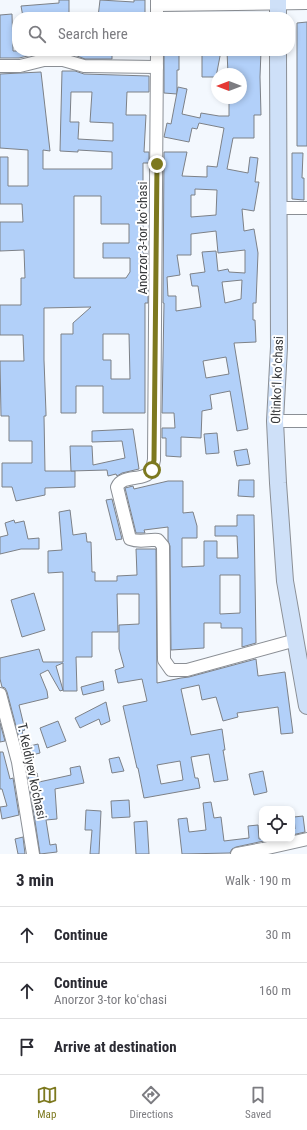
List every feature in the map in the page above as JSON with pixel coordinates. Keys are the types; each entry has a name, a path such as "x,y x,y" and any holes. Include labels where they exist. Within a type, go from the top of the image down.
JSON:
{"main road":[{"name":"Oltinkoʻl koʻchasi","path":"278,56 279,347 275,421 285,581 307,706"}],"street":[{"path":"157,7 278,7 307,3"},
{"name":"Anorzor 3-tor koʻchasi","path":"157,56 154,460 152,470 146,476 124,480 119,483 117,487 130,539 137,542 158,540 163,546 164,660 171,670 187,670 296,640"},
{"path":"0,66 20,66 44,60 63,60 84,66 157,67"},
{"path":"278,208 307,208"},
{"path":"275,421 307,421"},
{"name":"T. Keldiyev ko'chasi","path":"0,694 2,713 18,762 33,854"},
{"path":"237,854 307,838"}],"building":[{"path":"59,0 69,0 69,12 22,12 21,6 59,3"},
{"path":"100,0 134,2 134,0 145,0 145,12 99,12"},
{"path":"12,14 12,56 28,56 19,58 0,58 0,15"},
{"path":"307,22 307,146 297,146 297,23"},
{"path":"77,56 112,56 112,59 85,59"},
{"path":"164,56 179,56 179,70 177,70 177,94 164,93"},
{"path":"202,56 220,56 218,68 211,68 211,77 202,77"},
{"path":"227,56 261,56 261,115 254,115 254,138 233,138 227,169 248,173 250,157 258,158 255,182 259,182 254,211 242,209 244,231 254,229 258,253 256,303 253,303 253,320 255,320 256,342 234,343 248,429 237,431 230,391 210,395 212,409 202,411 201,438 181,437 181,457 166,456 166,438 162,438 162,428 175,428 174,413 162,413 164,152 187,152 182,176 207,177 207,166 217,167 224,128 199,123 197,129 192,128 189,142 164,137 167,123 171,124 178,87 187,89 182,114 200,118 201,113 229,116 229,104 247,104 247,68 228,68","holes":["195,189 217,190 216,215 191,217 191,195 195,195","216,231 218,253 245,250 245,273 229,272 228,269 218,271 216,251 202,252 205,272 190,274 192,286 198,286 201,307 176,311 176,296 168,296 167,277 180,275 177,255 191,255 191,234","242,280 241,299 225,303 222,282","226,357 229,374 206,378 203,361"]},
{"path":"62,71 75,71 84,74 149,76 149,92 127,92 126,115 146,115 144,152 149,152 149,163 143,163 143,254 148,254 148,303 145,303 145,413 103,413 103,386 76,386 76,413 61,413 61,334 73,334 73,323 91,307 44,308 46,413 46,416 44,416 45,471 75,471 75,487 45,488 45,495 16,501 12,487 2,487 2,463 32,463 32,441 9,441 9,416 1,416 0,361 24,361 23,335 0,335 0,305 21,305 21,278 25,278 24,250 0,251 0,222 23,222 22,204 0,204 0,157 8,157 8,186 28,186 28,150 0,148 0,74 41,72 50,151 43,150 43,169 112,169 112,152 78,150 78,152 60,151","holes":["71,92 92,92 90,122 113,123 113,141 78,139 79,122 70,122","74,196 101,196 101,224 129,224 129,243 103,243 103,258 130,258 130,272 126,278 74,278","103,334 129,334 130,379 111,379 111,360 103,360"]},
{"path":"292,153 303,153 302,178 304,178 304,200 292,199"},
{"path":"133,429 139,469 122,473 117,476 116,474 108,476 107,470 71,471 70,446 92,446 93,465 125,458 122,441 92,442 92,431"},
{"path":"217,433 219,453 206,454 204,434"},
{"path":"247,449 250,464 237,466 234,451"},
{"path":"239,480 254,480 254,497 238,496"},
{"path":"168,481 183,481 183,513 193,512 197,526 197,538 182,538 182,567 204,566 204,541 217,541 217,558 238,558 237,536 215,536 215,526 237,526 237,515 254,515 256,643 242,647 242,628 221,628 221,623 204,623 204,648 171,650 170,546 168,541 168,527 144,530 145,533 136,533 125,488 133,486 134,489","holes":["220,575 240,575 240,613 220,614"]},
{"path":"112,499 122,539 116,540 106,500"},
{"path":"70,510 73,535 86,533 87,542 91,542 92,572 95,572 95,581 117,581 117,576 137,575 136,549 156,549 157,683 189,677 256,659 258,676 285,672 293,733 281,734 278,707 237,713 238,717 223,721 216,697 202,700 199,685 181,689 191,735 222,729 225,750 223,750 228,780 214,782 209,754 191,757 195,778 198,778 200,788 144,798 123,706 147,701 142,679 118,683 115,670 124,667 119,649 119,625 139,624 139,594 117,594 118,632 92,632 92,657 76,657 77,691 60,691 48,670 40,674 47,691 48,698 19,705 25,730 22,731 26,747 38,744 40,753 24,757 7,692 5,688 2,687 0,679 0,658 39,649 43,662 63,662 63,572 48,573 48,551 62,550 59,512","holes":["63,663 63,690 56,666","180,761 183,780 161,784 157,765"]},
{"path":"14,520 15,523 24,521 28,539 39,538 39,549 21,549 0,554 0,537 8,535 5,523"},
{"path":"34,593 45,630 22,637 11,600"},
{"path":"103,681 104,690 83,695 81,687"},
{"path":"106,702 110,721 101,725 99,719 80,728 75,718"},
{"path":"58,721 66,741 47,748 40,728"},
{"path":"0,723 5,741 0,742"},
{"path":"0,752 3,752 10,779 13,778 19,815 2,819 0,807 7,806 2,789 0,789"},
{"path":"119,757 124,771 112,773 109,759"},
{"path":"80,766 84,783 55,789 57,819 46,820 50,845 56,844 57,852 40,854 28,775 37,773 39,782 71,775 70,768"},
{"path":"263,771 267,792 254,795 249,774"},
{"path":"129,800 130,817 112,818 111,801"},
{"path":"211,802 214,818 221,817 224,841 249,838 248,826 258,825 259,842 236,847 232,849 230,853 182,854 178,819 187,818 189,832 206,830 203,803"},
{"path":"86,810 101,811 99,854 90,854 92,830 85,830"},
{"path":"303,816 305,832 295,834 295,817"},
{"path":"147,821 149,854 136,854 134,822"},
{"path":"23,837 25,854 18,854 15,839"}],"route":[{"path":"152,470 154,460 157,164"}]}
